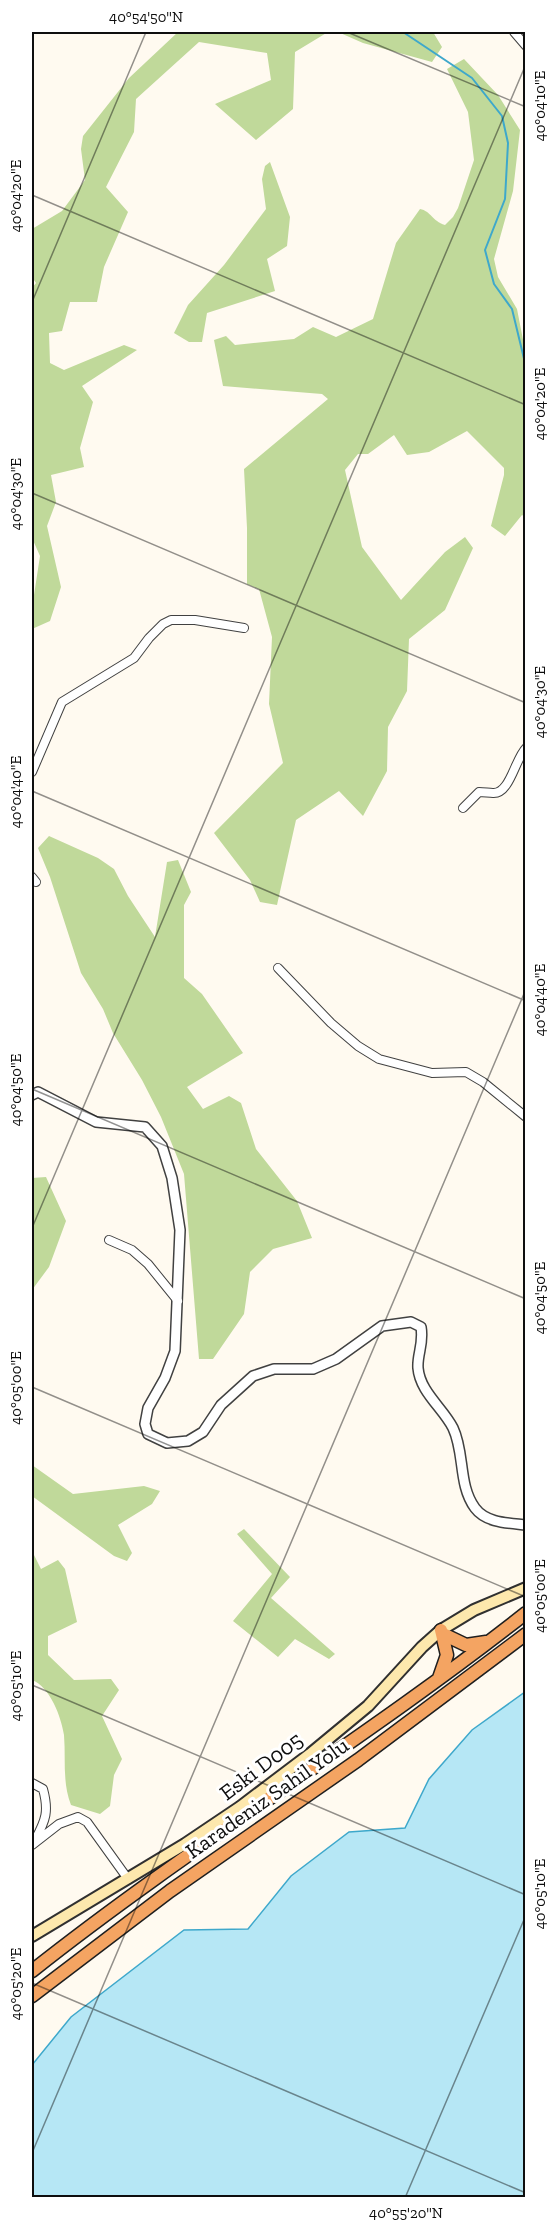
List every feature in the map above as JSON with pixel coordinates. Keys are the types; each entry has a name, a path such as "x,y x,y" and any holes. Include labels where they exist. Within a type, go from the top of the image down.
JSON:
{"highway":[{"name":"Karadeniz Sahil Yolu","path":"32,1971 157,1876 439,1679 525,1613"},
{"path":"442,1632 466,1645 490,1641"},
{"path":"439,1679 447,1655 442,1632"},
{"name":"Karadeniz Sahil Yolu","path":"32,1996 170,1891 358,1760 525,1634"}],"main road":[{"name":"Eski D005","path":"32,1936 240,1808 368,1706 422,1647 474,1610 525,1588"}],"street":[{"path":"514,32 525,46"},
{"path":"32,772 62,702 134,658 163,624 171,620 195,620 244,628"},
{"path":"463,808 479,792 495,794 504,789 525,748"},
{"path":"278,968 331,1023 358,1046 379,1059 432,1073 466,1072 483,1082 525,1117"},
{"path":"32,1095 39,1092 96,1122 145,1127 162,1146 172,1178 180,1230 178,1301 174,1351 165,1378 148,1408 145,1424 148,1434 166,1443 188,1441 203,1432 221,1405 253,1376 274,1369 313,1369 336,1359 382,1326 411,1322 421,1327 423,1339 418,1368 423,1387 453,1427 461,1450 466,1491 475,1509 491,1521 525,1525"},
{"path":"109,1239 132,1250 148,1264 178,1301"},
{"path":"32,1783 43,1789 47,1812 45,1822 32,1844"},
{"path":"32,1844 59,1824 78,1817 87,1822 95,1831 128,1879"}],"green space":[{"path":"178,32 328,32 295,52 293,109 256,140 215,104 271,80 267,53 199,42 136,99 134,132 106,187 128,212 104,267 97,302 70,302 62,331 49,333 50,363 64,370 124,345 137,350 82,386 93,402 80,448 84,467 51,475 56,502 47,526 61,587 50,621 32,629 32,596 40,556 32,538 32,288 36,283 32,277 32,229 62,211 85,180 81,149 83,136 129,78"},
{"path":"338,32 433,32 442,47 432,62 363,43"},
{"path":"464,59 498,95 520,130 513,191 494,259 498,277 517,309 525,350 525,517 522,515 505,536 491,526 504,468 467,431 429,452 407,455 394,435 368,454 358,454 345,470 362,547 401,600 445,552 465,537 473,548 445,610 409,639 407,691 388,727 387,771 363,816 339,791 296,820 277,905 260,902 250,880 214,833 283,763 269,704 272,637 259,589 247,584 244,469 328,399 322,394 223,386 214,340 226,336 235,345 294,339 313,327 336,337 373,319 396,243 420,209 445,225 458,208 474,160 468,112 447,69"},
{"path":"270,162 290,217 287,246 267,259 275,291 207,313 202,342 189,342 174,333 188,305 224,265 266,209 262,179 265,166"},
{"path":"49,836 98,858 114,869 128,896 155,937 167,862 178,860 191,892 184,905 184,978 202,994 243,1053 187,1087 203,1109 229,1096 241,1103 256,1149 297,1201 312,1238 273,1249 250,1272 244,1314 213,1359 199,1359 184,1174 161,1117 81,973 50,877 38,848"},
{"path":"46,1177 66,1221 49,1267 32,1290 32,1178"},
{"path":"32,1465 73,1494 144,1486 160,1491 152,1504 118,1525 132,1553 127,1561 114,1556 32,1496"},
{"path":"244,1529 290,1577 271,1598 335,1654 329,1659 295,1639 278,1657 233,1621 272,1574 237,1534"},
{"path":"32,1551 41,1569 58,1560 65,1569 77,1622 48,1636 48,1655 74,1680 111,1679 119,1690 102,1716 122,1759 114,1775 110,1806 100,1814 71,1805 66,1788 64,1735 60,1719 49,1695 32,1680"}],"water":[{"path":"525,1692 525,2197 32,2197 32,2065 71,2017 184,1930 248,1929 291,1876 349,1832 405,1828 429,1779 472,1730"}],"waterway":[{"path":"403,32 472,78 502,116 508,143 505,199 485,250 494,284 512,309 526,367"}]}
